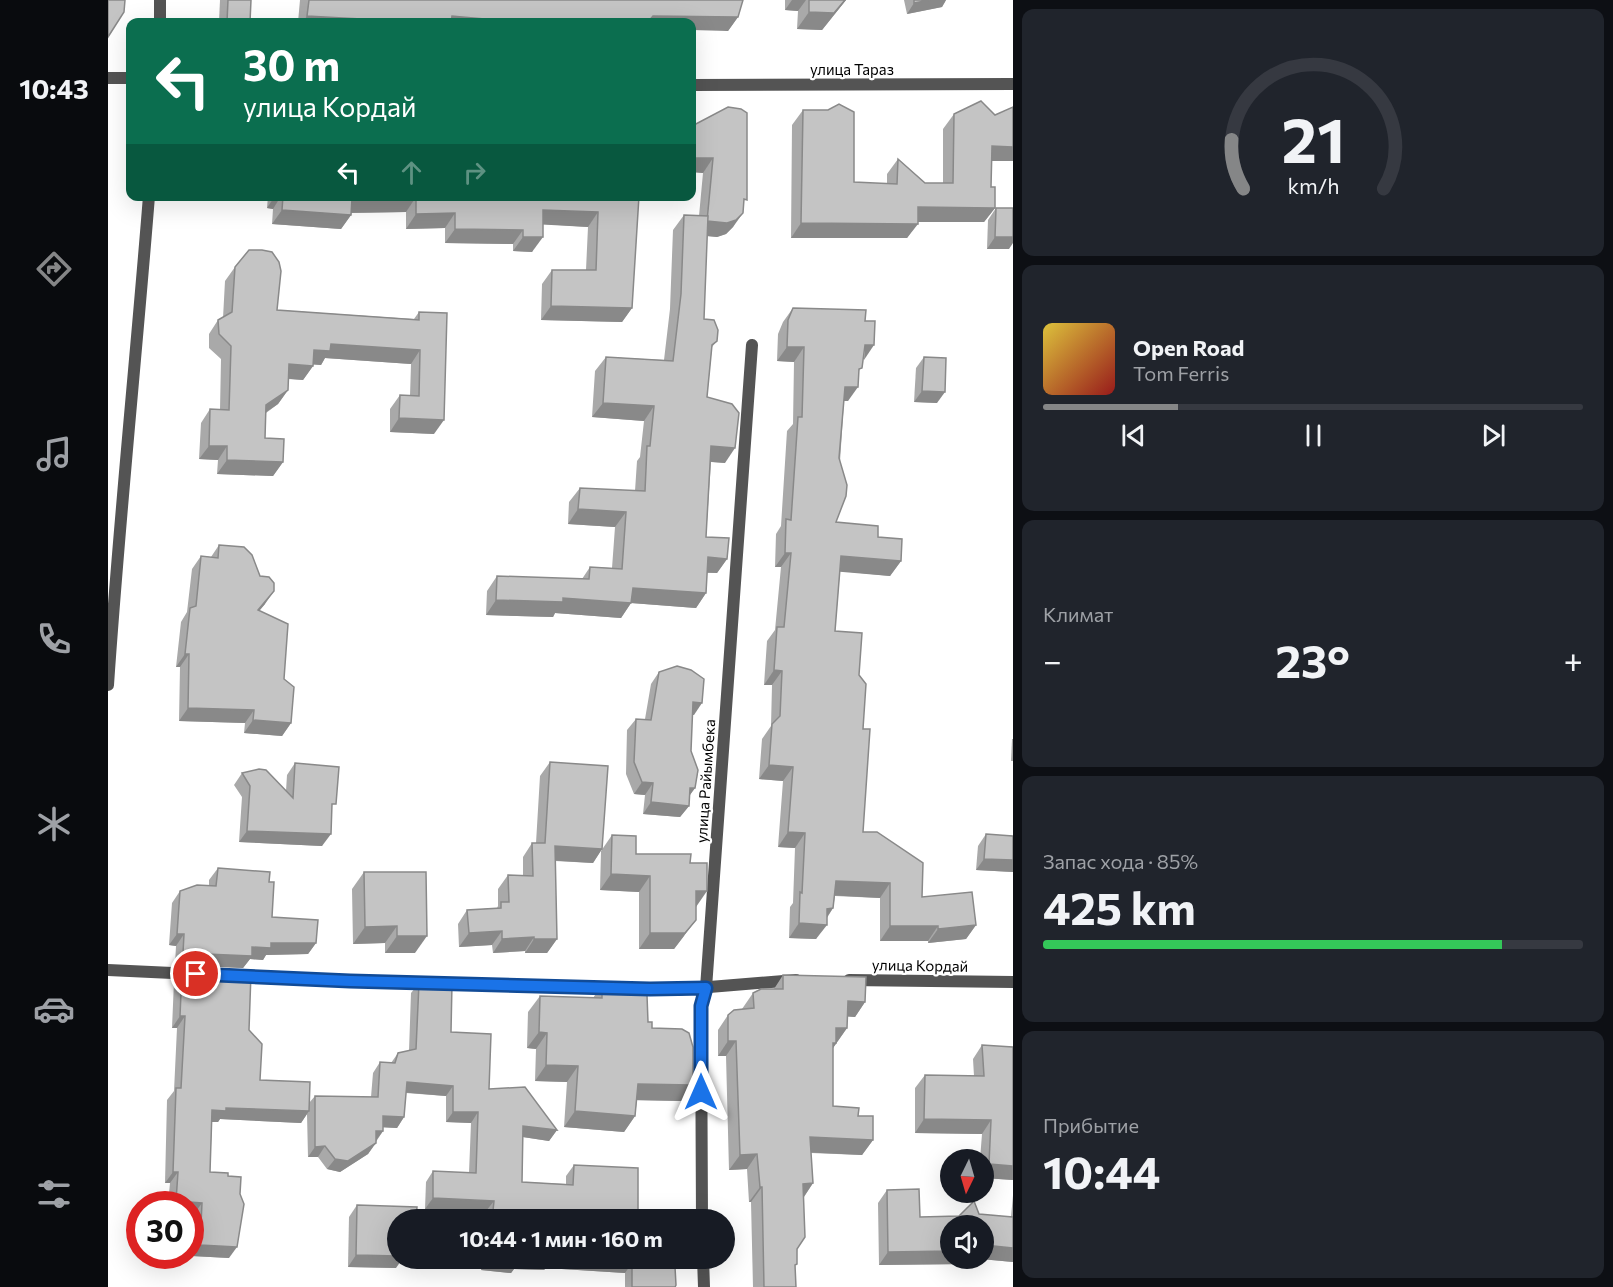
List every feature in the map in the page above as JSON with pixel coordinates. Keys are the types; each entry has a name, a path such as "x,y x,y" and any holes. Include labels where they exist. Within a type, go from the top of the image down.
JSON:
{"street":[{"path":"160,0 160,18"},
{"path":"108,78 126,78"},
{"name":"улица Тараз","path":"696,85 1013,84"},
{"path":"108,685 118,543 134,390 149,201"},
{"name":"улица Райымбека","path":"702,1209 701,1006 706,988 752,345"},
{"path":"108,970 350,981 661,990 808,980"},
{"name":"улица Кордай","path":"842,980 1013,982"},
{"path":"703,1269 704,1287"}],"building":[{"path":"108,0 125,0 124,12 108,37"},
{"path":"228,0 251,0 250,18 227,18"},
{"path":"309,0 743,0 738,17 343,18 307,16"},
{"path":"809,0 845,0 834,13 809,12"},
{"path":"914,0 930,0 914,3"},
{"path":"981,101 995,115 1013,107 1013,147 992,146 991,187 995,187 995,208 918,207 918,224 801,223 803,110 828,110 839,104 854,112 854,182 897,184 898,159 925,183 953,183 954,114"},
{"path":"728,107 741,109 747,113 747,200 744,199 743,213 736,220 727,223 707,221 713,158 696,158 696,124"},
{"path":"283,201 352,201 351,215 282,210"},
{"path":"416,201 639,201 632,308 551,306 552,270 596,270 598,212 543,210 543,237 523,237 523,230 455,229 455,213 416,214"},
{"path":"996,208 1013,208 1013,237 995,237"},
{"path":"684,215 708,216 704,319 714,320 718,330 717,341 712,345 707,397 732,404 739,413 735,448 711,446 706,537 729,538 727,559 708,557 706,593 633,588 631,603 563,598 563,602 496,600 497,576 589,579 590,567 622,569 626,512 578,509 580,488 645,491 647,446 650,446 654,406 603,403 606,357 673,361 681,294"},
{"path":"249,250 272,252 279,262 281,271 277,310 419,320 419,312 447,313 444,420 399,418 400,395 419,396 420,350 331,344 330,351 314,350 313,366 289,364 288,390 266,405 265,438 284,439 283,462 227,460 227,446 209,446 210,409 229,410 231,346 219,334 218,320 232,312 235,267"},
{"path":"793,308 866,310 865,321 875,321 874,345 865,345 862,368 859,369 858,387 845,387 839,458 847,485 846,496 836,522 878,526 878,537 902,539 901,561 841,556 835,631 862,633 859,675 866,684 863,729 870,729 863,832 877,832 923,863 922,897 972,892 976,925 938,929 938,926 890,926 890,883 836,881 833,908 827,909 827,925 799,923 805,833 788,832 793,767 769,765 772,724 780,716 782,671 774,670 777,627 784,627 791,553 785,553 786,519 791,520 798,417 802,417 804,347 787,347 788,320"},
{"path":"924,357 946,358 945,392 922,391"},
{"path":"219,545 244,547 252,555 260,576 269,577 274,583 274,591 258,610 288,624 284,679 294,687 291,723 253,720 254,710 188,708 189,654 185,654 190,608 196,606 201,556 218,558"},
{"path":"677,666 691,670 704,679 702,703 693,702 691,751 698,770 695,788 690,788 689,806 651,802 653,783 642,782 634,762 636,719 651,720 659,672"},
{"path":"550,762 608,766 602,849 555,846 557,939 534,939 534,937 502,939 502,931 469,933 467,910 501,908 501,902 509,902 508,875 533,876 532,843 545,843"},
{"path":"295,763 339,767 336,804 332,804 331,834 247,831 250,786 242,773 259,769 266,770 293,798"},
{"path":"986,834 1013,836 1013,860 984,859"},
{"path":"612,835 636,836 636,854 691,854 690,863 707,863 707,891 696,891 696,920 685,933 650,933 650,876 611,874"},
{"path":"218,868 270,872 269,882 274,882 272,917 318,920 316,943 271,943 271,948 252,947 252,956 183,953 184,934 177,934 180,891 197,885 216,886"},
{"path":"364,872 426,872 427,936 397,936 397,926 365,927"},
{"path":"182,970 251,973 249,1030 262,1044 260,1080 310,1082 309,1111 226,1108 226,1111 212,1110 210,1172 228,1173 228,1176 241,1177 240,1194 244,1204 237,1247 204,1245 204,1191 177,1191 178,1172 173,1172 176,1088 181,1088 185,1016 180,1016"},
{"path":"783,975 866,977 865,1002 848,1001 847,1028 836,1028 836,1043 833,1043 833,1106 859,1108 858,1116 873,1116 873,1140 810,1137 813,1183 803,1184 805,1237 797,1249 796,1287 764,1287 762,1187 760,1187 757,1154 740,1155 736,1041 728,1041 728,1015 734,1010 754,1008 753,993 761,989 783,989"},
{"path":"419,983 452,984 451,1032 491,1034 489,1089 525,1087 557,1130 523,1126 522,1182 573,1185 574,1165 638,1168 638,1209 493,1209 494,1201 433,1198 433,1171 476,1173 478,1112 453,1112 453,1086 407,1082 404,1117 383,1116 383,1131 376,1131 376,1143 348,1161 335,1159 325,1146 315,1147 315,1096 378,1097 380,1062 395,1063 398,1053 416,1049"},
{"path":"602,985 625,986 633,995 647,995 648,1022 652,1022 652,1028 682,1029 689,1033 693,1047 693,1085 638,1084 635,1116 575,1111 578,1066 546,1065 547,1033 539,1032 540,996 602,998"},
{"path":"982,1045 1013,1047 1013,1166 994,1164 994,1149 990,1149 991,1120 924,1119 925,1075 984,1076"},
{"path":"919,1189 920,1217 940,1216 940,1251 888,1252 887,1190"},
{"path":"972,1203 975,1203 979,1214 990,1215 960,1215"},
{"path":"357,1205 417,1207 417,1209 387,1209 387,1256 356,1255"},
{"path":"994,1215 1013,1217 1013,1248 994,1246"},
{"path":"632,1269 675,1269 675,1287 632,1287"}],"route":[{"path":"196,974 350,981 673,990 706,988 701,1006 701,1092"}]}
